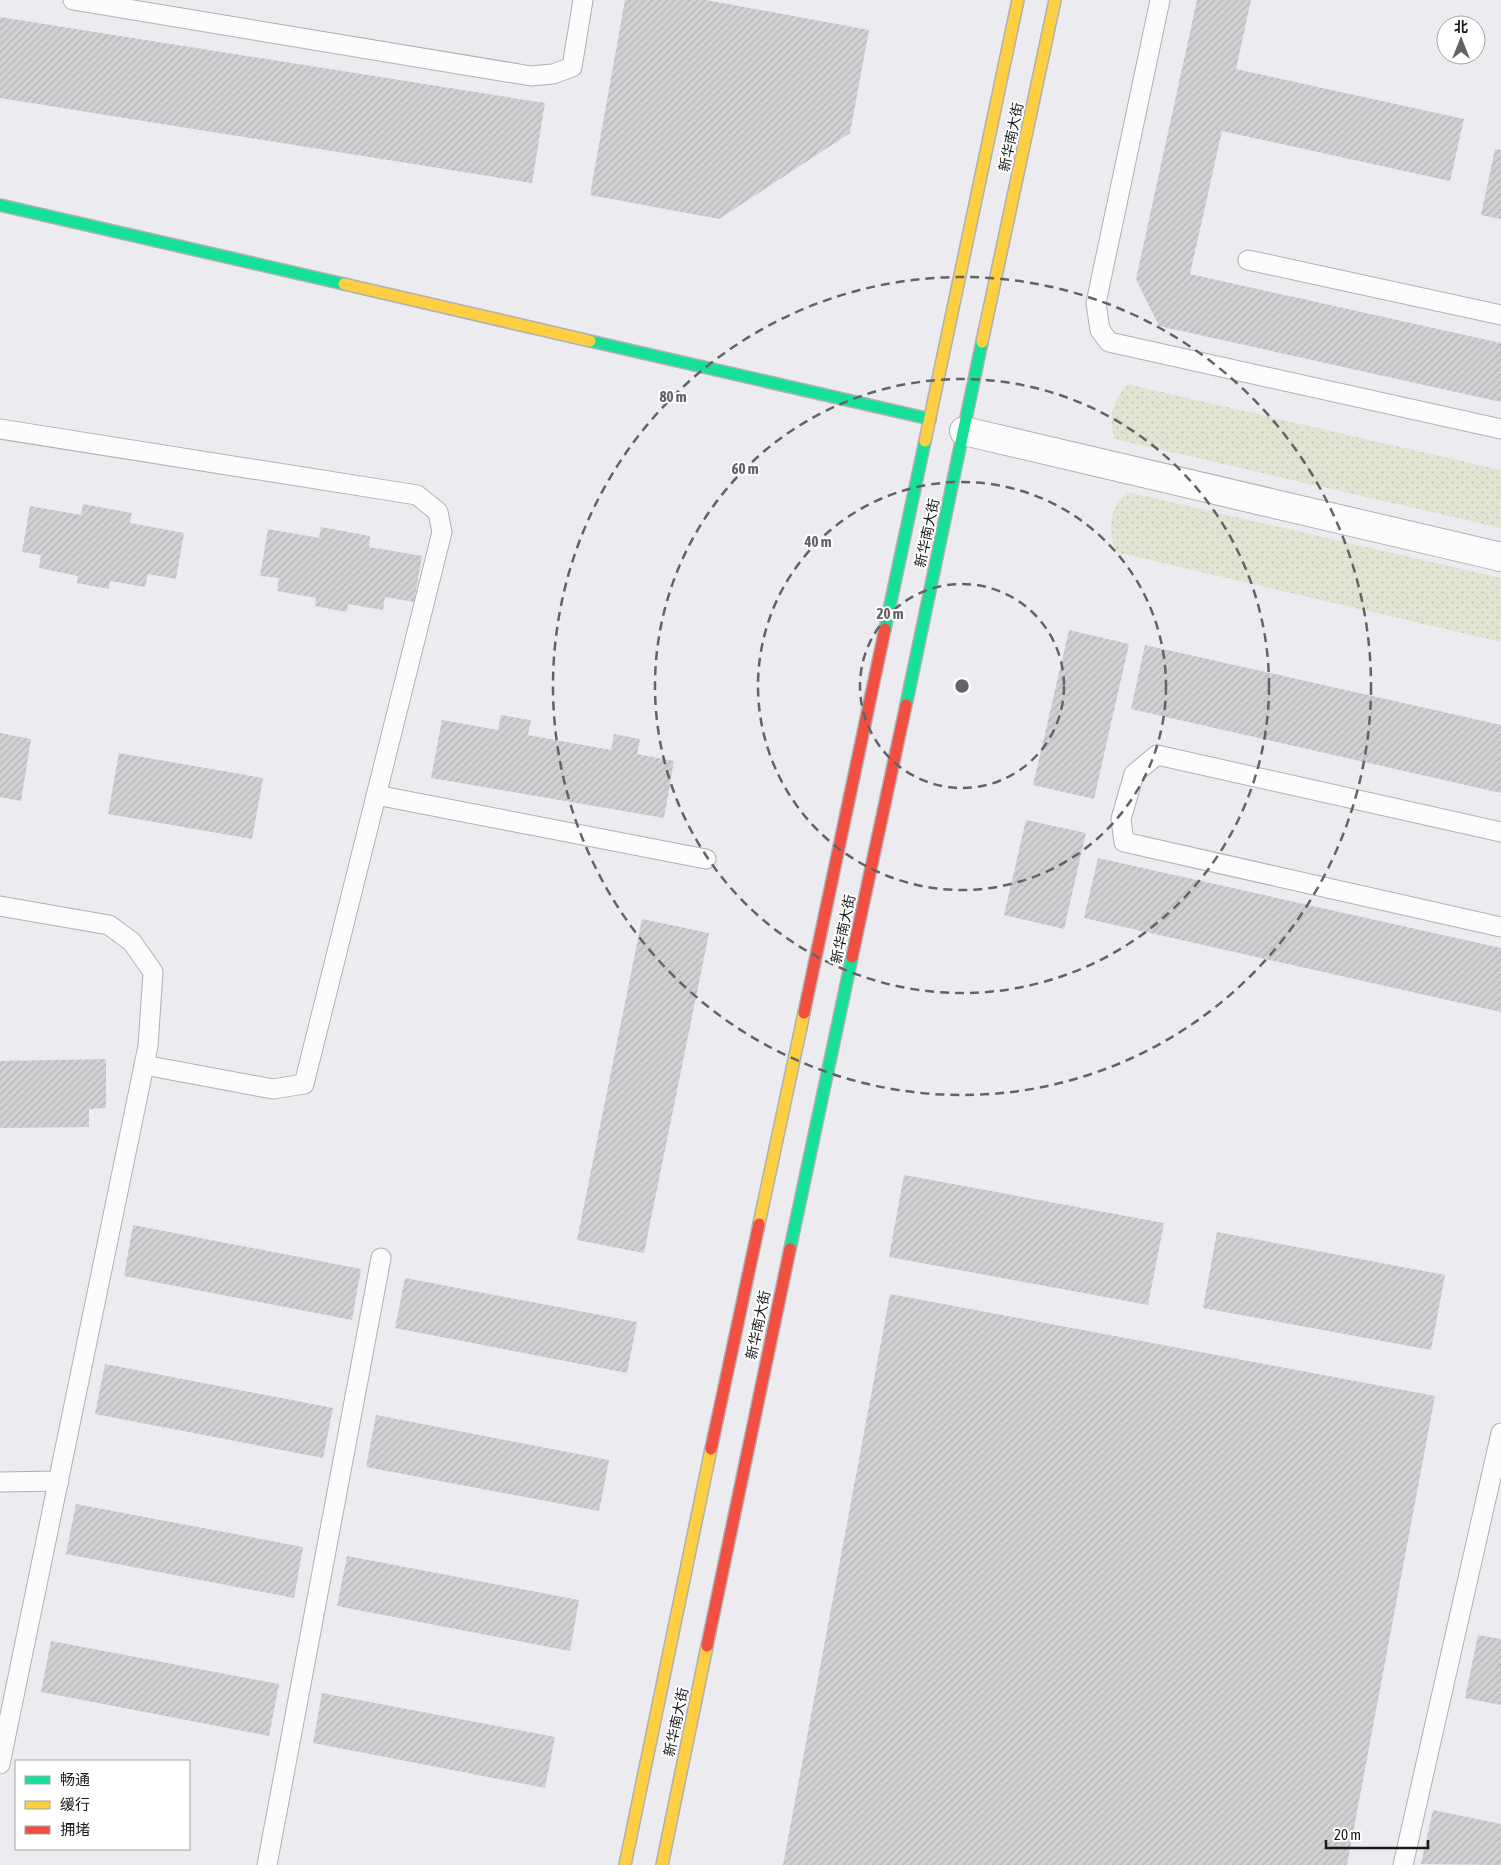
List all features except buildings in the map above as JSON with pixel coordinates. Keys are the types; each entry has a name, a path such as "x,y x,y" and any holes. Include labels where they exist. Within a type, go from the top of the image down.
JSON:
{"main road":[{"name":"新华南大街","path":"625,1865 694,1530 1018,0"},
{"name":"新华南大街","path":"662,1865 737,1498 1055,0"},
{"path":"0,204 930,419"}],"street":[{"path":"964,431 1501,557"}],"lane":[{"path":"74,0 531,76 553,74 572,67 583,0"},
{"path":"1160,0 1096,303 1100,330 1109,342 1501,428"},
{"path":"1248,260 1501,315"},
{"path":"0,429 417,495 438,512 442,532 304,1084 273,1089 144,1065"},
{"path":"1501,832 1157,755 1134,774 1121,819 1124,842 1501,927"},
{"path":"376,795 706,859"},
{"path":"0,906 109,924 132,942 153,972 149,1037 144,1065 0,1764"},
{"path":"267,1865 381,1258"},
{"path":"1403,1865 1501,1432"},
{"path":"0,1482 59,1481"}],"green space":[{"path":"1127,384 1501,470 1501,528 1114,439 1113,410"},
{"path":"1128,492 1501,578 1501,642 1115,552 1112,534 1112,515 1118,502"}],"traffic: fast":[{"path":"0,205 344,284"},
{"path":"590,341 930,419"},
{"path":"906,705 982,342"},
{"path":"885,629 925,441"},
{"path":"790,1249 852,957"}],"traffic: slow":[{"path":"925,441 1018,0"},
{"path":"982,342 1055,0"},
{"path":"344,284 590,341"},
{"path":"759,1224 804,1013"},
{"path":"625,1865 711,1449"},
{"path":"662,1865 707,1646"}],"traffic: jam":[{"path":"804,1013 885,629"},
{"path":"852,957 906,705"},
{"path":"711,1449 759,1224"},
{"path":"707,1646 790,1249"}]}
